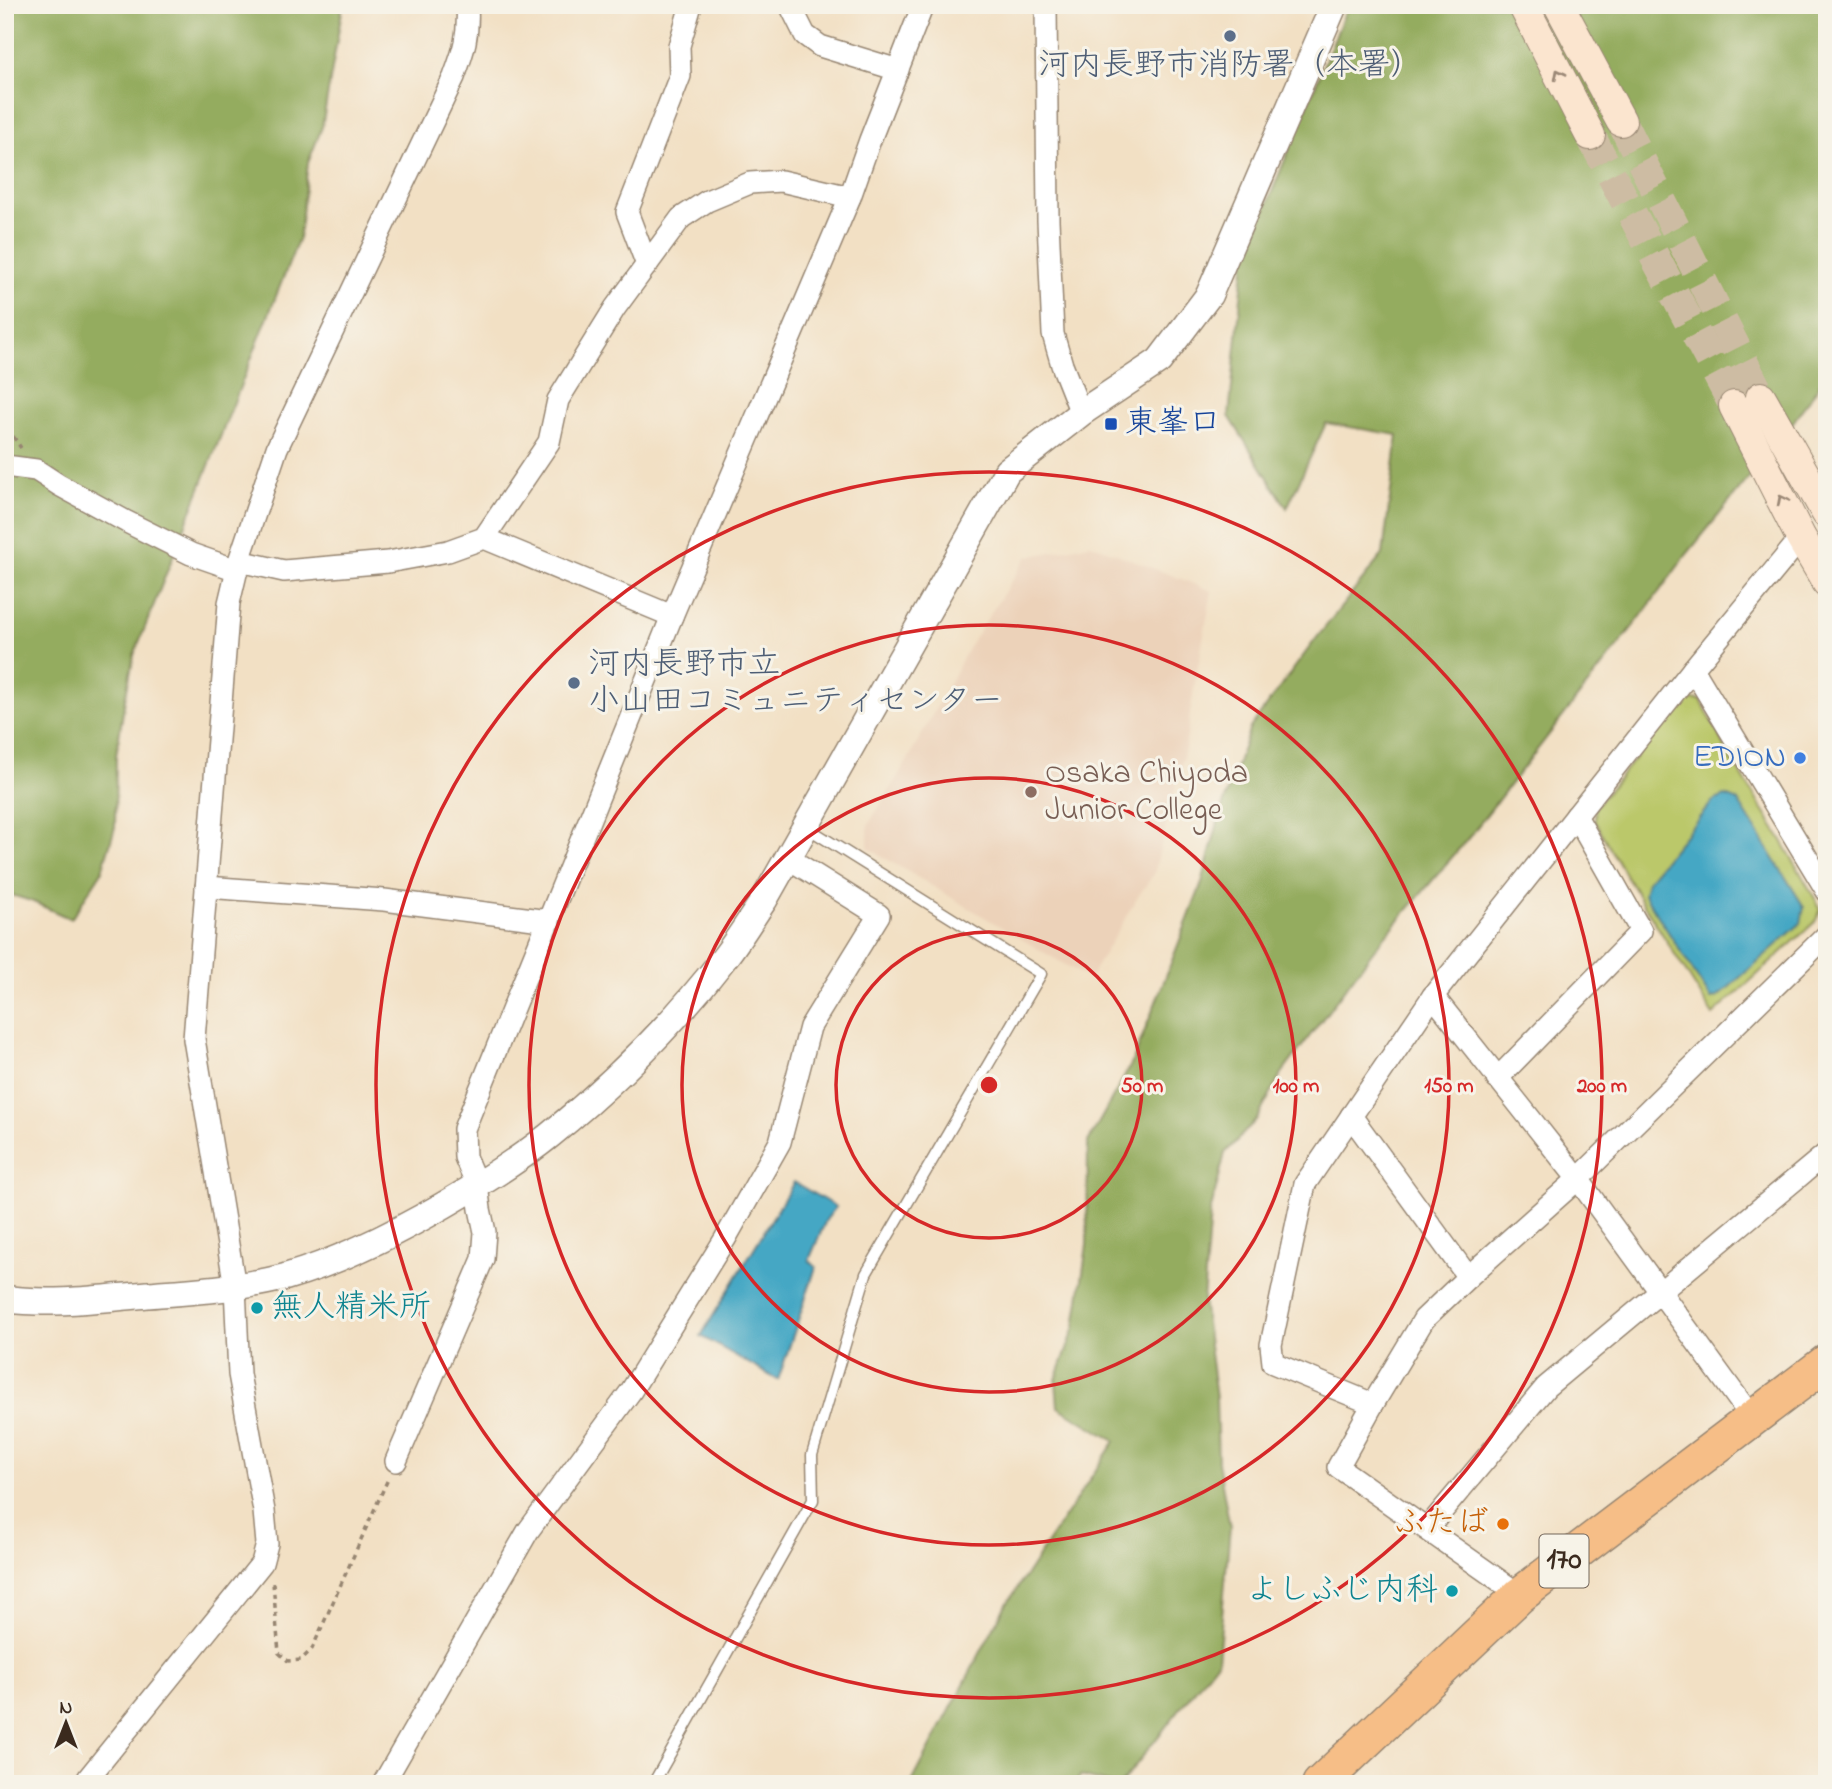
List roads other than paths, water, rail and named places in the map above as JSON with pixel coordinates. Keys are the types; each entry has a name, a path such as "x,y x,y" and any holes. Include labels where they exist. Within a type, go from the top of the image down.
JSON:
{"highway":[{"name":"170","path":"1320,1784 1520,1595 1701,1466 1752,1418 1827,1362"}],"main road":[{"path":"1523,5 1590,135"},
{"path":"1559,5 1621,121"},
{"path":"1825,507 1748,401 1801,538 1827,582"}],"street":[{"path":"85,1784 262,1563 267,1544 264,1511 239,1374 234,1287 194,1039 229,603 238,565 277,448 454,78 468,26 467,5"},
{"path":"647,265 627,212 680,76 679,46 691,5"},
{"path":"790,5 805,35 820,46 898,70"},
{"path":"396,1461 483,1259 485,1233 477,1185 465,1157 464,1129 672,615 850,197 923,5"},
{"path":"1046,5 1048,220 1053,334 1081,413"},
{"path":"5,1299 29,1302 89,1300 234,1287 285,1277 338,1258 400,1231 477,1185 550,1136 619,1074 674,1020 726,956 764,900 1007,471 1081,413 1159,361 1209,295 1334,5"},
{"path":"5,466 36,470 116,516 191,554 238,565 284,571 375,563 448,551 484,538 549,442 558,400 615,308 681,218 707,201 750,183 780,181 850,197"},
{"path":"484,538 672,615"},
{"path":"1373,1404 1273,1363 1271,1345 1305,1184 1433,996 1693,669 1801,538"},
{"path":"1693,669 1827,891"},
{"path":"1497,1079 1641,931 1576,816"},
{"path":"383,1784 528,1531 631,1391 725,1239 780,1142 810,1027 879,915 788,858"},
{"path":"206,887 384,900 549,921"},
{"path":"1520,1595 1446,1548 1427,1529 1338,1467 1424,1319 1578,1180 1827,935"},
{"path":"1433,996 1578,1180 1752,1418"},
{"path":"1351,1116 1468,1277"},
{"path":"1427,1529 1546,1387 1827,1153"}],"lane":[{"path":"653,1784 813,1500 812,1455 866,1274 1041,974 807,827"}],"water":[{"path":"1725,796 1738,801 1804,907 1801,923 1718,997 1711,999 1644,894 1647,881 1713,801"},
{"path":"794,1182 836,1207 826,1220 809,1260 816,1267 778,1380 701,1336"}],"tunnel":[{"path":"1621,121 1761,397"},
{"path":"1590,135 1734,406"}],"place":[{"name":"河内長野市消防署（本署）","path":"1230,36"},
{"name":"東峯口","path":"1111,424"},
{"name":"河内長野市立 小山田コミュニティセンター","path":"574,683"},
{"name":"EDION","path":"1800,758"},
{"name":"Osaka Chiyoda Junior College","path":"1031,792"},
{"name":"無人精米所","path":"257,1308"},
{"name":"ふたば","path":"1503,1524"},
{"name":"よしふじ内科","path":"1452,1591"}]}
